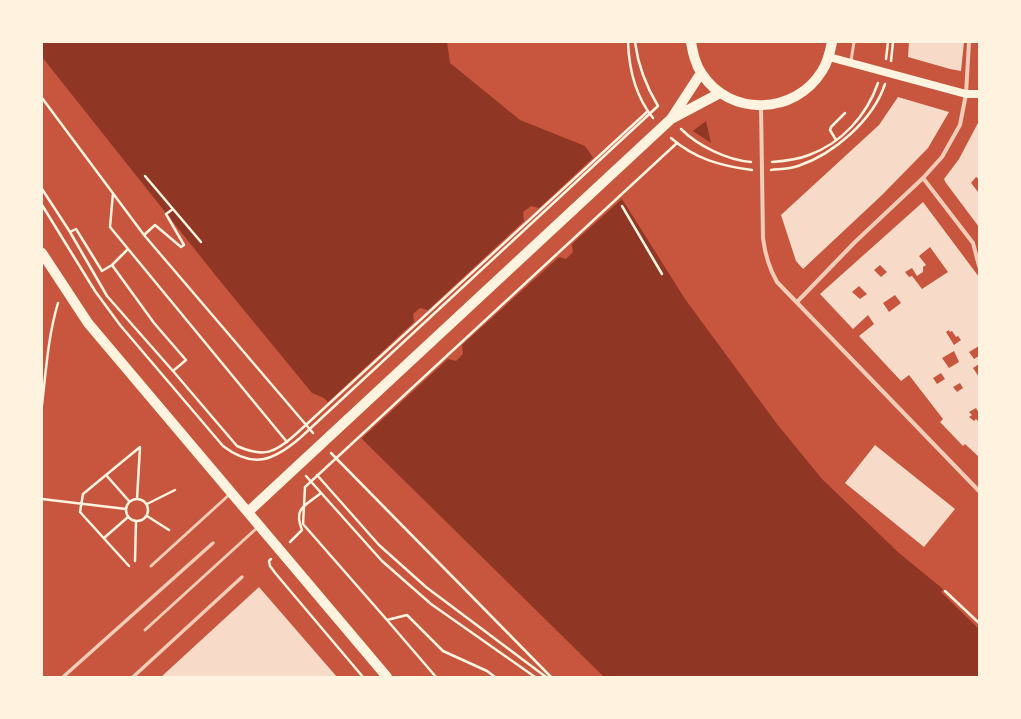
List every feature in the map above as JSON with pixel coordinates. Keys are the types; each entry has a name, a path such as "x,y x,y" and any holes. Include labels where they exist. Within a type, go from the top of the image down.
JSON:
{"main road":[{"path":"691,42 694,57 701,73 710,84 720,93 733,100 761,106 790,100 814,83 822,71 832,42"},
{"path":"828,57 966,94 979,94"},
{"path":"248,512 671,119 701,73"},
{"path":"671,119 720,93"},
{"path":"42,253 88,323 388,677"}],"street":[{"path":"797,302 855,242 923,178 942,156 960,125 966,94 969,42"},
{"path":"761,106 763,238 767,260 777,282 979,491"},
{"path":"923,178 973,243 979,266"},
{"path":"63,677 213,542"},
{"path":"133,677 242,577"}],"lane":[{"path":"850,63 854,42"},
{"path":"151,566 231,493"},
{"path":"146,630 259,525"}],"path":[{"path":"636,42 638,59 645,82 658,106 683,132 699,144 713,151 748,162 762,163 788,161 809,155 836,140 855,123 866,110 874,96 888,49 888,42"},
{"path":"42,98 144,235 317,438"},
{"path":"42,189 70,232 107,296 237,446 250,452 263,453 278,448 287,442 644,117 658,106"},
{"path":"42,205 95,291 120,325 223,446 235,455 247,459 264,460 284,451 300,438 644,117 648,111"},
{"path":"839,144 830,130 831,127 845,113"},
{"path":"436,677 303,524 305,487 677,143"},
{"path":"145,176 201,242"},
{"path":"113,193 110,227 287,442"},
{"path":"622,206 662,274"},
{"path":"144,235 155,225 181,248 184,245 166,214 174,209"},
{"path":"70,232 76,229 102,271 112,265 128,250"},
{"path":"112,265 154,323 186,360 173,371"},
{"path":"42,405 54,316 64,286"},
{"path":"129,566 80,512 83,494 140,447 137,499"},
{"path":"328,450 550,677"},
{"path":"284,451 382,561 431,604 535,677"},
{"path":"106,475 129,502"},
{"path":"317,475 379,545 420,582 546,677"},
{"path":"147,504 174,490"},
{"path":"299,534 302,530 298,516 300,511 321,493"},
{"path":"42,499 126,509"},
{"path":"133,499 137,499 143,500 147,504 148,510 147,516 142,520 136,521 128,517 126,509 129,502 133,499"},
{"path":"147,516 169,530"},
{"path":"104,538 128,517"},
{"path":"135,561 136,521"},
{"path":"269,561 270,566 276,574 363,677"},
{"path":"945,592 979,623"},
{"path":"387,620 407,615 443,651 487,671 495,677"}],"shaded area":[{"path":"42,42 447,42 450,63 520,120 585,146 622,199 685,299 777,424 822,479 899,553 943,589 941,592 979,629 979,677 604,677 365,442 324,398 312,393 216,276 42,57"},
{"path":"706,121 711,143 693,131"}],"pier":[{"path":"595,156 624,197 572,244 573,252 566,259 559,257 462,345 463,354 456,361 448,359 360,440 326,403 414,322 413,314 420,308 428,310 524,221 523,212 531,206 539,208"}],"building":[{"path":"909,42 964,42 961,71 908,57"},
{"path":"898,97 949,112 928,148 882,195 803,269 796,261 781,215 879,125"},
{"path":"979,121 979,179 976,177 971,183 979,193 979,227 944,179 959,159"},
{"path":"923,202 979,277 979,346 969,352 974,359 979,356 979,364 973,368 979,377 979,413 976,408 969,412 972,415 969,417 974,421 976,419 979,422 979,457 965,444 963,446 940,422 943,419 909,375 901,381 859,336 874,324 868,315 853,329 820,294","holes":["930,247 948,272 922,289 912,276 909,277 905,272 912,268 917,276 923,272 923,267 926,265 919,256","880,265 887,272 881,277 874,270","859,286 867,294 860,299 852,292","895,295 901,303 889,312 883,303","949,330 961,340 954,345 946,332","954,351 959,362 949,368 942,358","941,373 945,379 937,384 933,378","960,383 963,388 957,392 953,387"]},
{"path":"875,445 955,509 924,547 845,483"},
{"path":"259,587 337,677 161,677"}]}
